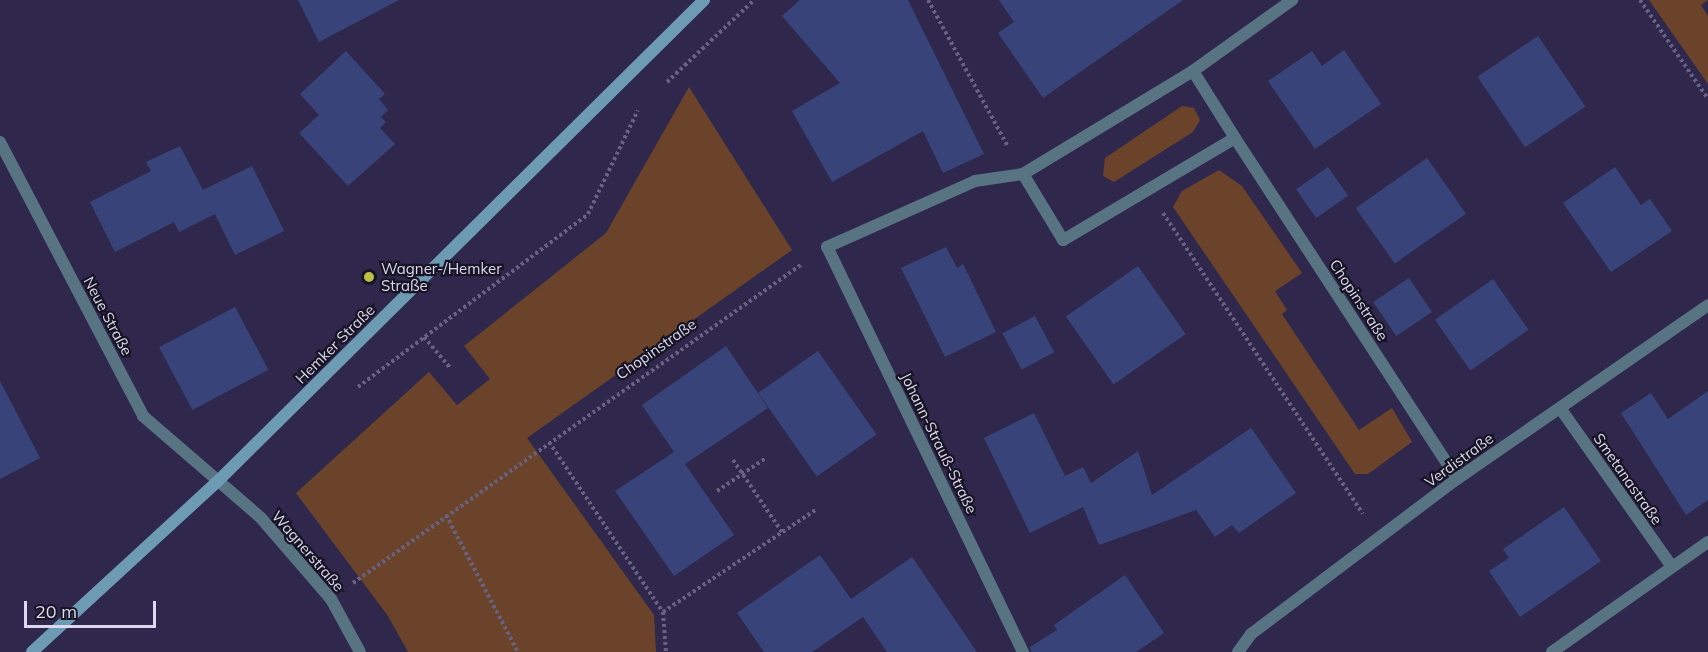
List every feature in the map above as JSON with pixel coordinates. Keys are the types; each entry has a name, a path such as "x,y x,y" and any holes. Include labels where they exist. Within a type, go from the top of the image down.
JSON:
{"main road":[{"name":"Hemker Straße","path":"32,652 218,481 704,0"}],"street":[{"path":"827,247 975,181 1023,174 1193,71 1292,0"},
{"name":"Chopinstraße","path":"1193,71 1457,479"},
{"path":"1023,174 1063,240 1235,138"},
{"name":"Neue Straße","path":"0,142 144,416 218,481"},
{"name":"Johann-Strauß-Straße","path":"827,247 1023,652"},
{"name":"Verdistraße","path":"1238,652 1251,634 1457,479 1708,305"},
{"name":"Smetanastraße","path":"1560,408 1672,567"},
{"name":"Wagnerstraße","path":"218,481 261,518 331,599 360,652"},
{"path":"1552,652 1708,542"}],"path":[{"path":"663,86 754,0"},
{"path":"927,0 1023,174"},
{"path":"1640,0 1708,99"},
{"path":"350,394 588,214 638,110 646,102"},
{"path":"1147,190 1379,538"},
{"name":"Chopinstraße","path":"331,599 446,515 827,247"},
{"path":"424,337 451,369"},
{"path":"549,442 663,612 666,652"},
{"path":"717,491 765,458"},
{"path":"732,460 782,532"},
{"path":"663,612 817,509"},
{"path":"446,515 518,652"}],"shaded area":[{"path":"1649,0 1708,0 1701,5 1708,16 1708,84"},
{"path":"689,87 792,250 527,438 654,615 656,652 408,652 388,616 296,493 429,372 457,405 490,379 464,346 606,233"},
{"path":"1182,106 1194,108 1200,120 1193,132 1114,182 1103,176 1105,158"},
{"path":"1219,170 1242,186 1302,273 1275,291 1287,310 1282,314 1359,430 1392,408 1412,442 1368,474 1355,474 1173,207 1182,191"}],"building":[{"path":"298,0 399,0 319,42"},
{"path":"800,0 908,0 984,154 943,173 923,131 832,182 792,111 840,83 782,16"},
{"path":"999,0 1183,0 1043,98 998,33 1014,22"},
{"path":"1538,36 1586,106 1525,147 1477,77"},
{"path":"1344,50 1381,104 1315,149 1268,81 1312,51 1322,66"},
{"path":"346,51 385,94 379,99 388,110 381,117 386,122 380,128 395,144 348,186 299,133 319,115 300,94"},
{"path":"180,146 203,190 252,166 284,231 235,255 215,214 179,232 174,222 115,252 90,202 151,171 146,162"},
{"path":"1427,158 1466,214 1395,264 1356,208"},
{"path":"1328,167 1348,196 1316,218 1296,189"},
{"path":"1615,167 1641,205 1650,199 1672,231 1611,272 1563,203"},
{"path":"946,247 957,268 963,264 996,332 945,357 901,268"},
{"path":"1138,266 1186,334 1114,384 1066,316"},
{"path":"1409,278 1432,312 1396,336 1373,302"},
{"path":"1493,279 1529,330 1470,371 1435,320"},
{"path":"235,307 268,370 192,410 159,347"},
{"path":"1035,316 1054,352 1022,370 1002,333"},
{"path":"726,346 768,408 685,464 734,535 674,576 615,491 674,452 642,405"},
{"path":"818,351 877,435 817,476 758,393"},
{"path":"0,381 40,458 0,479"},
{"path":"1708,391 1708,500 1686,515 1621,413 1651,393 1668,419"},
{"path":"1034,413 1065,476 1083,467 1091,483 1138,451 1152,495 1251,428 1296,493 1239,533 1232,525 1215,537 1196,510 1099,545 1083,507 1030,533 984,438"},
{"path":"1564,507 1601,561 1520,617 1489,571 1509,558 1503,549"},
{"path":"820,555 851,599 912,557 977,652 887,652 863,617 812,652 764,652 737,613"},
{"path":"1125,575 1164,633 1136,652 1031,652 1030,647 1057,630 1054,625"}],"place":[{"name":"Wagner-/Hemker Straße","path":"369,277"}]}
